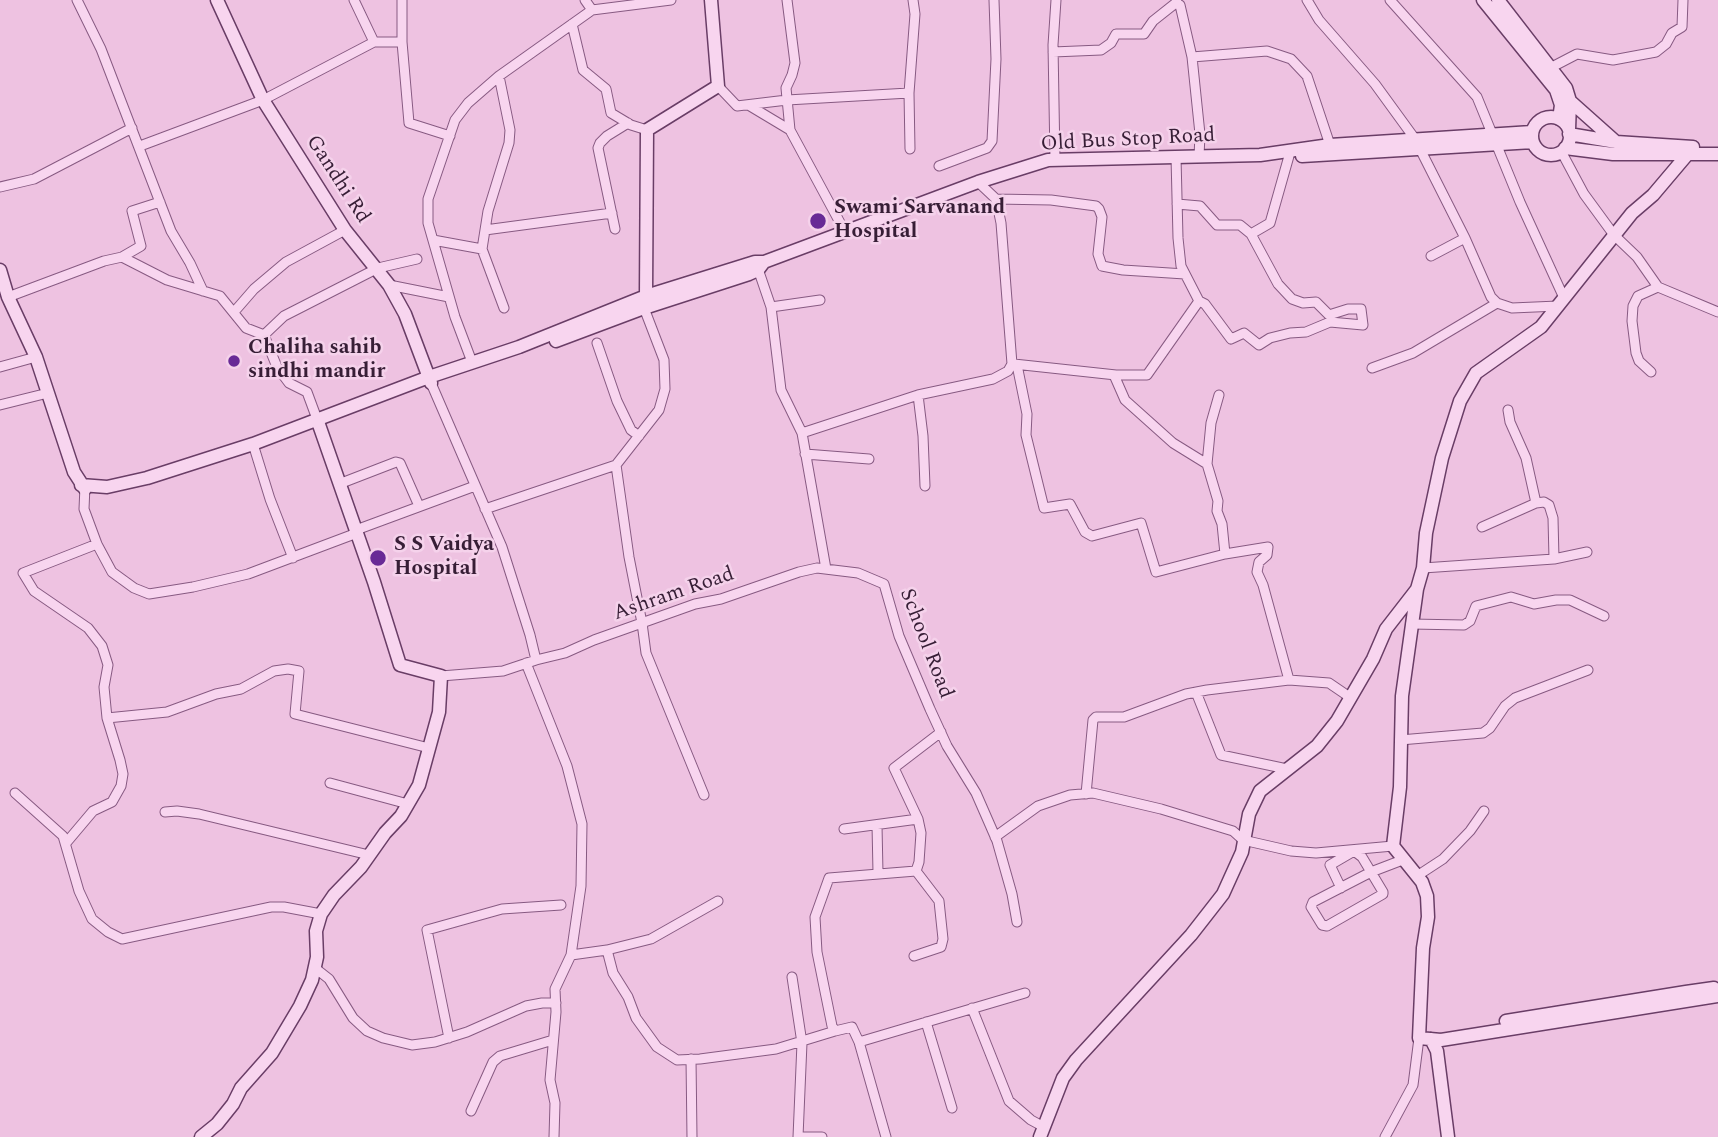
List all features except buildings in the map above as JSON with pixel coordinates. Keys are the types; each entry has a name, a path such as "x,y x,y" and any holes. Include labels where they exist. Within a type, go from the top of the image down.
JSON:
{"street":[{"path":"77,0 101,49 171,231 190,262 203,291"},
{"name":"Gandhi Rd","path":"218,0 263,100 345,230 389,285 405,314 430,380"},
{"path":"354,0 374,42"},
{"path":"402,0 402,42 409,123 450,136"},
{"path":"585,0 592,10"},
{"path":"472,362 449,297 428,223 428,199 455,120 461,111 499,76 592,10 671,0"},
{"path":"711,0 718,86 737,106 787,100 909,93"},
{"path":"788,0 794,64 786,88 790,130 844,230"},
{"path":"910,149 909,93 915,14 913,0"},
{"path":"939,166 987,148 992,141 996,59 994,0"},
{"path":"1055,160 1053,52 1056,0"},
{"path":"1307,0 1319,20 1375,83 1417,144 1465,238 1491,297 1497,303 1512,308 1558,305"},
{"path":"1390,0 1477,97 1558,305"},
{"path":"1483,0 1556,90 1561,104 1559,119"},
{"path":"1498,0 1566,88 1570,101 1569,132 1563,150 1584,194 1614,235 1637,257 1652,279 1718,312"},
{"path":"1552,67 1577,54 1613,60 1656,52 1666,44 1672,33 1682,27 1683,0"},
{"path":"1053,52 1101,50 1111,43 1116,34 1144,34 1153,21 1178,2 1192,57 1200,134 1199,157"},
{"path":"572,24 583,70 606,89 611,113 647,130"},
{"path":"139,146 263,100 374,42 402,42"},
{"path":"1192,57 1267,51 1291,58 1307,76 1330,145"},
{"path":"499,76 510,130 509,143 488,211 482,249 504,308"},
{"path":"647,130 718,86"},
{"path":"1570,101 1616,142"},
{"path":"748,105 790,130"},
{"path":"1686,152 1569,132 1559,119 1549,117 1540,120 1532,137 1537,149 1545,154 1563,150 1613,155 1714,151"},
{"path":"615,229 598,148 607,135 628,123"},
{"path":"0,187 34,179 132,128"},
{"path":"485,509 616,465 660,410 665,389 664,360 645,302 647,130"},
{"name":"Old Bus Stop Road","path":"1260,155 1272,158 1355,149 1532,137"},
{"name":"Old Bus Stop Road","path":"645,302 759,264 978,182 1055,160 1260,155 1330,145 1355,149"},
{"path":"1393,846 1399,800 1402,696 1411,624 1423,569 1426,533 1438,471 1452,422 1476,373 1541,327 1632,213 1653,195 1686,152"},
{"path":"1251,234 1270,223 1289,156"},
{"path":"1176,158 1178,238 1181,266 1199,301 1205,304 1231,339 1244,332 1259,345 1270,338 1306,332 1330,322 1363,325 1361,309 1348,309 1329,315 1316,302 1303,303 1292,299 1278,284 1251,234 1240,225 1217,225 1200,206 1178,204"},
{"path":"978,182 996,199 1003,240 1015,365 1027,414 1026,435 1044,508 1070,504 1085,532 1092,536 1141,523 1156,572 1262,547 1269,551 1259,562 1257,572 1264,585 1289,680"},
{"path":"996,199 1051,200 1096,206 1102,217 1098,254 1102,266 1185,274"},
{"path":"8,297 104,261 122,257 141,246 132,211 160,202"},
{"path":"485,230 612,213"},
{"path":"234,312 254,289 286,262 345,230"},
{"path":"1431,256 1465,238"},
{"path":"433,240 482,249"},
{"path":"122,257 167,280 220,296 246,328 264,335 277,368 289,383 307,392 357,531 400,665 441,676 439,712 419,785 369,855 321,914 316,930 317,957 312,980 272,1053 241,1088 233,1104 217,1124 201,1137"},
{"path":"264,335 284,316 378,268 417,259"},
{"path":"759,264 771,307 781,390 802,433 825,569"},
{"path":"0,270 8,297 36,357 74,472 83,487 84,509 97,544 112,572 134,588 149,594 223,581 293,558 475,486"},
{"path":"1651,372 1639,361 1632,321 1633,306 1652,279"},
{"path":"389,285 449,297"},
{"path":"771,307 820,300"},
{"path":"802,433 918,395 993,379 1015,365 1114,375 1147,375 1199,301"},
{"path":"83,487 107,487 147,478 255,447 472,362 645,302"},
{"path":"430,380 525,352 645,302"},
{"path":"1372,368 1413,353 1497,303"},
{"path":"597,343 631,430 639,436"},
{"path":"0,367 36,357"},
{"path":"1114,375 1125,400 1173,443 1207,464"},
{"path":"430,380 502,547 536,660"},
{"path":"0,405 48,393"},
{"path":"918,395 925,486"},
{"path":"1219,395 1211,424 1207,464 1222,524 1226,554"},
{"path":"1508,410 1510,422 1526,458 1536,503"},
{"path":"255,447 270,499 293,558"},
{"path":"805,454 869,459"},
{"path":"339,484 396,462 400,463 419,506"},
{"path":"616,465 646,653 704,795"},
{"path":"1482,527 1544,502 1549,505 1551,511 1555,559"},
{"path":"66,843 93,811 112,802 121,786 123,774 107,718 104,687 108,665 102,646 88,628 34,591 23,573 97,544"},
{"path":"1423,569 1555,559 1587,552"},
{"name":"Ashram Road","path":"441,676 503,671 565,653 695,604 721,599 779,578 817,568 825,569"},
{"name":"School Road","path":"825,569 858,573 884,584 899,636 941,732"},
{"path":"972,1008 1009,1101 1042,1132 1063,1078 1076,1059 1152,979 1223,894 1242,852 1249,814 1260,791 1317,746 1351,698 1386,629 1417,589"},
{"path":"1411,624 1464,625 1470,621 1476,606 1511,597 1534,604 1570,600 1604,616"},
{"path":"526,663 567,766 582,824 583,867 571,955 555,989 550,1080 555,1103 554,1137"},
{"path":"107,718 167,712 216,694 241,689 274,671 288,669 299,671 295,714 429,748"},
{"path":"1399,740 1483,733 1490,728 1505,706 1516,698 1588,670"},
{"path":"1086,794 1094,718 1124,717 1196,692 1289,680 1329,683 1351,698"},
{"path":"1196,692 1220,755 1287,769"},
{"path":"916,871 919,862 918,819 894,768 941,732 976,793 995,836 1013,894 1017,922"},
{"path":"330,783 408,803"},
{"path":"15,793 58,831 66,843 79,891 92,919 108,933 122,939 271,907 284,906 321,914"},
{"path":"995,836 1038,806 1070,795 1093,793 1161,809 1233,831 1243,840 1304,853 1393,846"},
{"path":"1417,876 1443,859 1470,831 1484,811"},
{"path":"165,812 199,814 369,855"},
{"path":"844,829 918,819"},
{"path":"877,825 878,873"},
{"path":"1384,1136 1413,1085 1425,1039 1423,948 1428,917 1427,896 1417,876 1393,846"},
{"path":"1341,888 1330,867 1331,863 1354,851 1360,854 1371,872 1383,892 1382,896 1327,926 1322,925 1312,905 1371,872 1405,859"},
{"path":"835,1031 819,964 815,917 829,878 916,871"},
{"path":"914,956 941,947 943,939 939,901 916,871"},
{"path":"571,955 607,950 660,935 718,901"},
{"path":"449,1038 427,930 502,909 561,905"},
{"path":"607,950 613,973 628,996 636,1018 657,1047 677,1059 776,1049 852,1027 859,1042 886,1137"},
{"path":"315,968 329,979 353,1018 367,1031 412,1045 467,1032 526,1006 556,1003"},
{"path":"792,977 802,1043 798,1137 822,1137"},
{"path":"859,1042 1025,993"},
{"path":"1425,1039 1441,1041 1612,1014 1718,993"},
{"path":"926,1022 953,1108"},
{"path":"1425,1039 1437,1051 1448,1137"},
{"path":"471,1111 493,1062 500,1056 553,1041"},
{"path":"691,1059 692,1137"}],"place":[{"name":"Swami Sarvanand Hospital","path":"818,221"},
{"name":"Chaliha sahib sindhi mandir","path":"234,361"},
{"name":"S S Vaidya Hospital","path":"378,558"}]}
